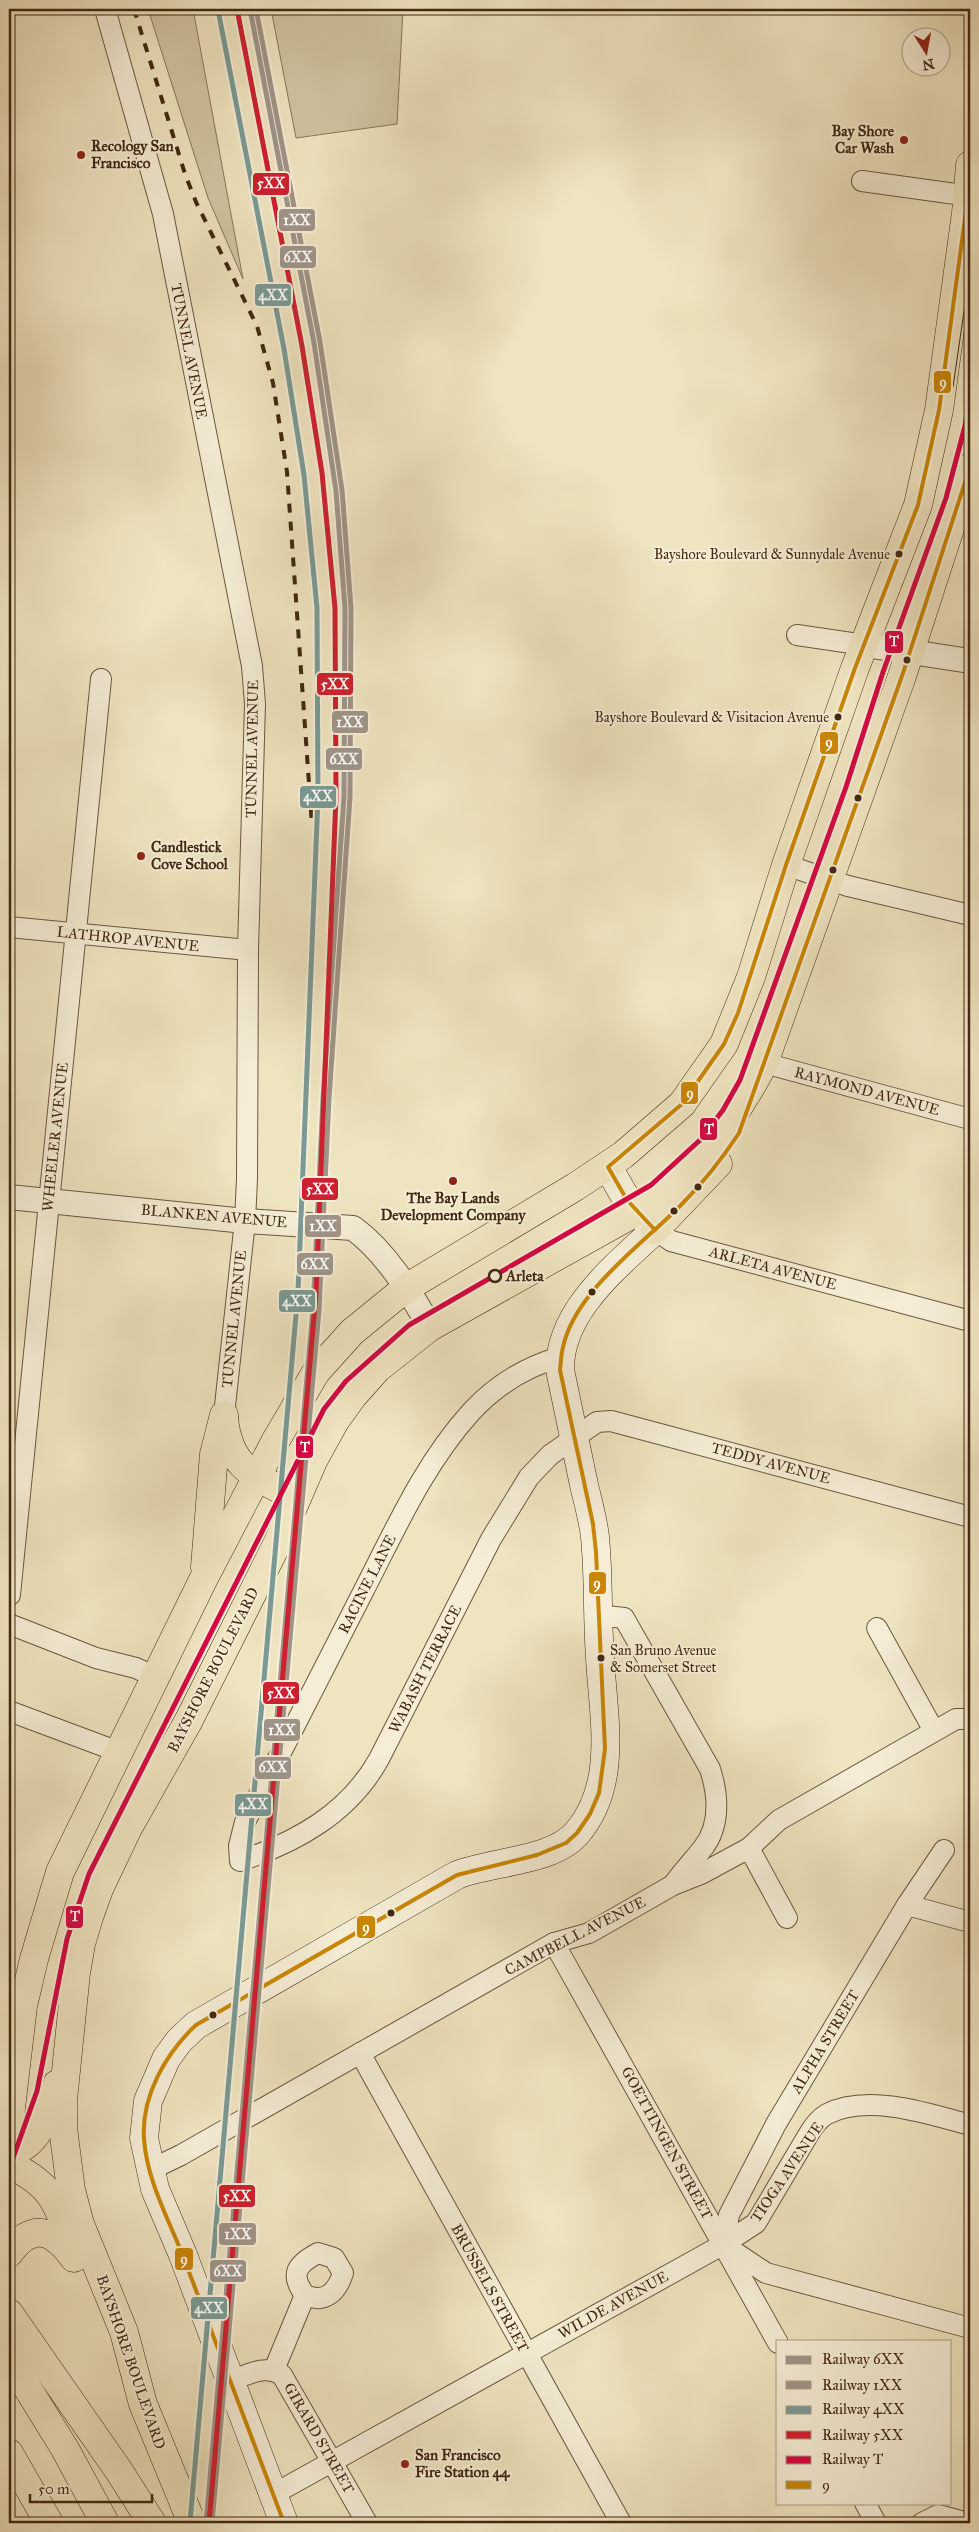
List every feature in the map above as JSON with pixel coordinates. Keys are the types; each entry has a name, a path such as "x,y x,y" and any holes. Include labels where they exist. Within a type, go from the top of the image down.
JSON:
{"main road":[{"path":"9,2125 11,2091 24,2006 51,1898 71,1849 203,1580 300,1397 322,1364 352,1332 406,1288 608,1166 682,1104 724,1044 751,977 786,865 865,645 908,534 925,478 938,410 969,196 970,165"},
{"name":"BAYSHORE BOULEVARD","path":"192,2523 143,2404 124,2332 80,2224 71,2190 63,2128 63,2100 81,1944 99,1889 142,1800 189,1720 221,1657 278,1542 314,1458 335,1421 353,1396 377,1369 430,1327 646,1221 660,1195 688,1170 732,1119 764,1063 909,652 970,467"},
{"name":"ARLETA AVENUE","path":"608,1166 646,1221"},
{"path":"284,2523 150,2170 144,2138 148,2101 166,2059 179,2040 196,2025 457,1874 542,1854 566,1843 577,1834 599,1793 606,1764 595,1536 560,1370 560,1357 565,1334 575,1314 646,1221"},
{"path":"224,1415 229,1446 241,1464 258,1477 297,1498"},
{"path":"203,1580 214,1454 224,1415"},
{"path":"9,2152 21,2150 38,2132 68,2050"},
{"path":"9,2164 33,2176 50,2193 109,2337 143,2404"},
{"path":"15,2247 38,2233 50,2234 60,2240 79,2265"},
{"path":"9,2313 152,2523"},
{"path":"9,2358 60,2442 105,2523"},
{"path":"9,2453 49,2523"}],"street":[{"name":"TUNNEL AVENUE","path":"105,9 163,214 252,666 254,704 248,950 249,1140 245,1221 224,1415"},
{"path":"862,181 969,196"},
{"path":"797,635 970,661"},
{"name":"WHEELER AVENUE","path":"10,1595 101,679"},
{"path":"786,865 829,880 970,916"},
{"name":"LATHROP AVENUE","path":"9,927 248,950"},
{"name":"RAYMOND AVENUE","path":"764,1063 970,1119"},
{"name":"BLANKEN AVENUE","path":"9,1197 245,1221 353,1228 370,1242 406,1288 430,1327"},
{"name":"ARLETA AVENUE","path":"646,1221 671,1241 970,1321"},
{"name":"RACINE LANE","path":"240,1861 239,1846 245,1822 428,1468 472,1412 496,1388 519,1372 541,1362 560,1357"},
{"name":"TEDDY AVENUE","path":"574,1437 597,1422 611,1421 970,1516"},
{"name":"WABASH TERRACE","path":"240,1861 262,1854 324,1820 341,1809 357,1793 379,1760 491,1539 513,1502 529,1477 550,1455 574,1437"},
{"path":"598,1615 624,1618 710,1768 715,1785 717,1800 712,1833 704,1847 684,1869 673,1885"},
{"path":"9,1624 96,1658 136,1668 155,1677"},
{"path":"877,1628 934,1731"},
{"path":"9,1711 119,1752"},
{"name":"CAMPBELL AVENUE","path":"150,2170 181,2155 554,1943 589,1932 673,1885 701,1874 748,1848 780,1820 934,1731 956,1719 970,1719"},
{"path":"748,1848 788,1918"},
{"name":"ALPHA STREET","path":"724,2244 729,2215 776,2124 907,1905 944,1850"},
{"path":"907,1905 970,1922"},
{"name":"GOETTINGEN STREET","path":"554,1943 776,2340"},
{"name":"BRUSSELS STREET","path":"360,2053 621,2523"},
{"name":"TIOGA AVENUE","path":"724,2244 756,2222 807,2136 815,2124 828,2114 853,2107 901,2107 970,2125"},
{"path":"724,2244 766,2273 970,2328"},
{"name":"WILDE AVENUE","path":"272,2495 724,2244"},
{"path":"274,2370 305,2295"},
{"name":"GIRARD STREET","path":"230,2381 260,2371 274,2370 287,2381 367,2523"},
{"path":"866,2504 876,2523"},
{"path":"922,2523 938,2515 968,2523"}],"shaded area":[{"path":"148,9 193,9 243,279 208,198"},
{"path":"271,9 403,9 397,124 296,138"}],"tram line":[{"path":"953,387 970,270"}],"railway":[{"path":"134,9 185,174 196,202 257,326 273,383 287,472 312,826"}],"rail line":[{"name":"5XX","path":"209,2523 316,1293 336,797 335,608 322,473 302,346 237,9"},
{"name":"6XX","path":"206,2523 313,1309 323,1098 344,797 345,608 336,491 314,343 250,9"},
{"name":"1XX","path":"212,2523 319,1310 329,1098 350,797 351,608 342,490 320,342 256,9"},
{"name":"4XX","path":"190,2522 298,1292 318,797 317,608 304,475 284,349 218,10"},
{"name":"T","path":"9,2169 37,2091 67,1939 89,1874 324,1409 346,1381 409,1325 651,1185 700,1140 723,1110 740,1080 846,787 883,672 946,498 965,426 970,392"}],"transit line":[{"name":"9","path":"655,1230 627,1200 608,1167 682,1104 724,1044 738,1013 786,865 855,668 918,505 939,410 968,196 970,196"},
{"name":"9","path":"284,2523 186,2264 160,2203 150,2171 146,2155 144,2123 151,2091 166,2062 185,2036 196,2025 457,1875 537,1855 566,1843 577,1833 590,1814 599,1793 605,1749 596,1552 593,1524 560,1370 563,1347 570,1326 581,1307 596,1288 630,1252 689,1197 712,1170 739,1133 902,676 970,467"}],"place":[{"name":"Bay Shore Car Wash","path":"904,140"},
{"name":"Recology San Francisco","path":"81,155"},
{"name":"Bayshore Boulevard & Sunnydale Avenue","path":"899,554"},
{"name":"Bayshore Boulevard & Visitacion Avenue","path":"838,717"},
{"name":"Candlestick Cove School","path":"141,856"},
{"name":"The Bay Lands Development Company","path":"453,1181"},
{"name":"Arleta","path":"495,1276"},
{"name":"San Bruno Avenue & Somerset Street","path":"601,1658"},
{"name":"San Francisco Fire Station 44","path":"405,2464"}]}
